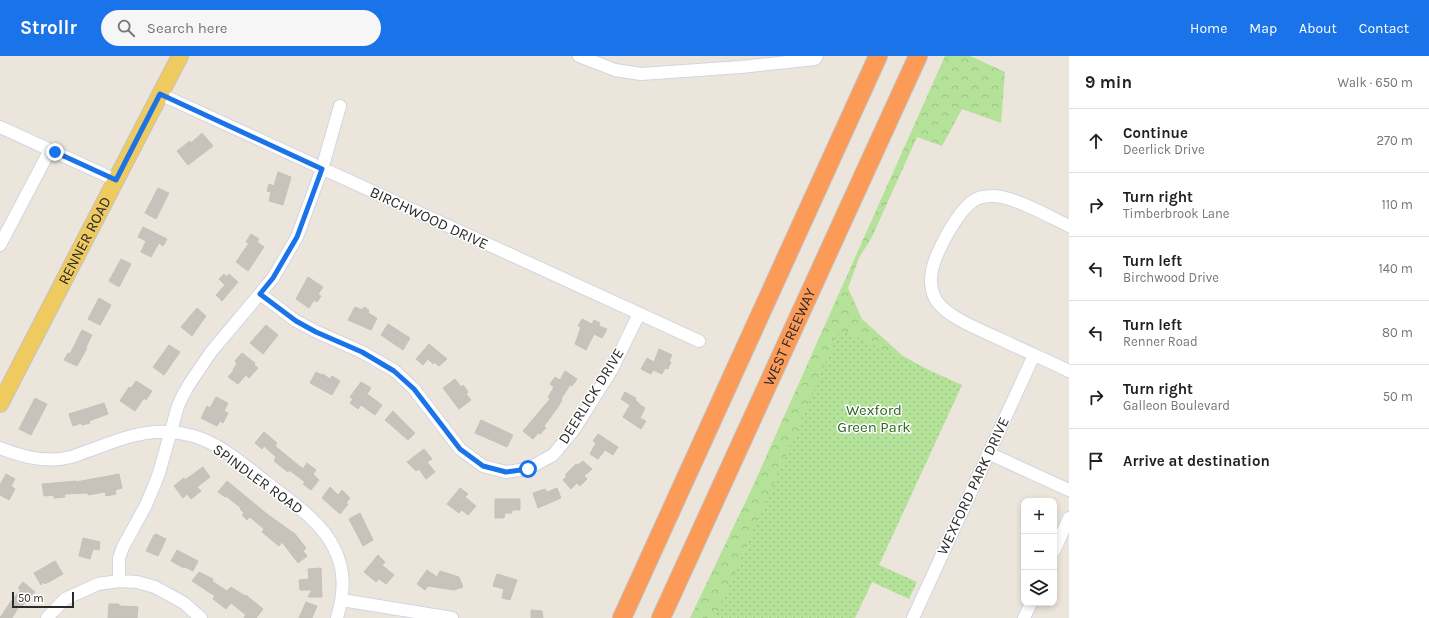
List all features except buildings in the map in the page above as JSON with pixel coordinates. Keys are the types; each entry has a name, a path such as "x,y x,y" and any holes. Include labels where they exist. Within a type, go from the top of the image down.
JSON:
{"highway":[{"path":"622,618 878,56"},
{"name":"WEST FREEWAY","path":"661,618 918,56"}],"main road":[{"name":"RENNER ROAD","path":"0,404 180,56"}],"street":[{"path":"579,56 615,70 641,74 741,62 815,59 817,56"},
{"name":"BIRCHWOOD DRIVE","path":"160,94 698,341"},
{"path":"119,581 122,547 146,505 154,486 178,406 190,383 211,352 273,278 297,237 322,169 340,106"},
{"path":"0,127 116,180"},
{"path":"0,245 50,150"},
{"path":"1069,226 1014,201 1004,198 993,196 977,199 962,211 954,222 932,269 931,281 932,291 936,300 943,308 960,320 1069,371"},
{"name":"DEERLICK DRIVE","path":"260,294 296,321 316,332 362,352 394,371 414,389 460,449 483,466 506,472 528,469 553,455 568,437 611,371 639,314"},
{"name":"WEXFORD PARK DRIVE","path":"913,618 1034,355"},
{"name":"SPINDLER ROAD","path":"0,448 18,455 57,459 71,457 140,433 154,431 182,433 199,438 221,449 306,514 327,535 340,562 343,574 342,600 337,618"},
{"path":"988,453 1069,490"},
{"path":"1057,544 1069,518"},
{"path":"47,618 64,600 98,584 119,581 137,582 155,587 184,604 195,616"},
{"path":"342,600 452,618"},
{"path":"1024,618 1030,606"}],"green space":[{"name":"Wexford Green Park","path":"945,56 970,56 1005,72 1001,123 962,109 942,146 917,137 872,237 859,258 848,288 862,319 903,356 943,378 845,618 690,618 753,486"},
{"name":"Wexford Green Park","path":"840,330 962,385 879,565 917,582 909,599 872,582 855,618 715,618"}],"route":[{"path":"55,152 116,180 160,94 322,169 297,237 273,278 260,294 296,321 316,332 362,352 394,371 414,389 460,449 483,466 506,472 528,469"}]}
